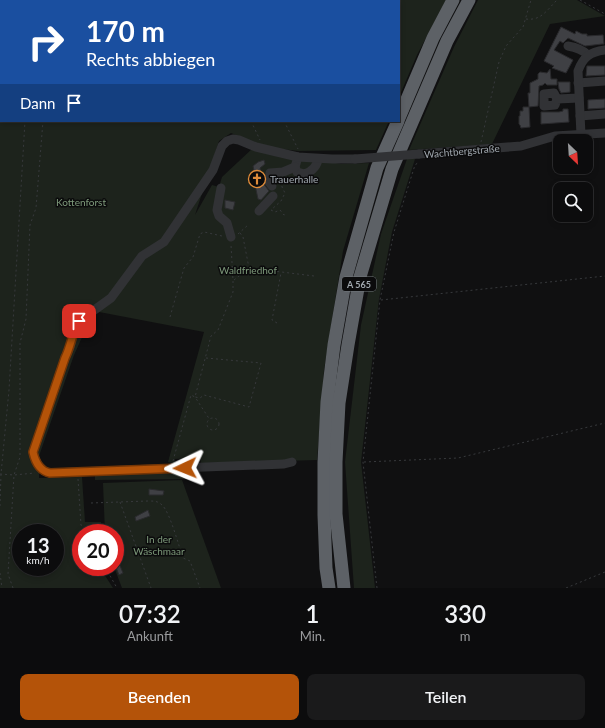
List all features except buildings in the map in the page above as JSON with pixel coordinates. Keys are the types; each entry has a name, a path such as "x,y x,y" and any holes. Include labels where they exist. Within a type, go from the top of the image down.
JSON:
{"highway":[{"path":"400,116 433,38 453,0"},
{"name":"A 565","path":"344,588 336,514 336,462 339,403 360,277 392,169 447,41 469,0"},
{"name":"A 565","path":"329,588 326,568 324,462 327,402 334,345 346,277 378,168 398,122"}],"street":[{"path":"568,46 573,46 588,55"},
{"path":"581,134 578,98 578,71 580,63 588,55 595,51 605,50"},
{"path":"578,83 605,81"},
{"path":"557,99 578,98"},
{"path":"580,116 605,114"},
{"name":"Wachtbergstraße","path":"593,134 605,133"},
{"name":"Wachtbergstraße","path":"44,472 35,460 33,452 70,347 74,330 79,321 111,298 142,256 164,242 214,170 222,146 227,141 233,139 239,140 256,148 293,156 318,159 355,159 521,146 553,137"},
{"path":"293,156 297,172 305,174 314,168 318,159"},
{"path":"272,186 269,182 270,173 283,172 295,167"},
{"path":"221,188 217,210 219,216 227,223 231,237"},
{"path":"259,211 274,196"},
{"path":"44,472 171,469 284,464 292,462"}],"path":[{"path":"479,150 499,62 506,46 524,27 531,0"},
{"path":"525,19 534,20 539,18 557,0"},
{"path":"580,0 605,14"},
{"path":"0,506 1,474 9,390 25,122"},
{"path":"13,588 8,574 14,475 20,457 20,343 26,319 30,225 36,208 43,122"},
{"path":"252,122 264,147 268,150"},
{"path":"284,122 299,151 293,156"},
{"path":"377,588 363,462 380,300 394,232 415,164 427,157 423,154"},
{"path":"283,172 282,187 285,193 281,201 272,210 275,212 280,210 284,215 287,214"},
{"path":"170,317 184,268 193,257 200,234 204,232 231,237 240,233 248,225"},
{"path":"240,233 243,237 249,268"},
{"path":"210,420 195,396 211,336 218,330 233,292 231,237"},
{"path":"233,280 249,268 315,278"},
{"path":"277,323 272,320 281,272"},
{"path":"380,300 605,276"},
{"path":"171,469 191,395 200,398 204,395 249,407 261,363 205,358"},
{"path":"214,418 218,420 220,424 218,429 213,430 208,428 207,424 210,420 214,418"},
{"path":"363,462 458,458 605,423"},
{"path":"1,474 14,475 44,472"},
{"path":"78,472 81,524"},
{"path":"91,503 154,501 163,506 183,558 190,561 200,588"},
{"path":"120,502 151,588"},
{"path":"566,588 605,572"},
{"path":"0,573 2,588"},
{"path":"110,576 117,588"}],"green space":[{"path":"400,0 446,0 417,55 400,95"},
{"path":"478,0 577,0 605,16 550,24 492,144 409,150 454,47"},
{"path":"0,122 389,122 376,150 299,151 264,147 231,133 219,141 195,215 212,185 219,187 222,177 253,148 341,164 369,163 343,251 324,370 317,460 201,463 200,458 175,459 175,464 168,462 204,332 94,311 74,355 39,456 39,478 82,477 85,522 101,522 101,524 72,524 72,576 105,576 113,588 0,588"},
{"path":"407,159 415,159 392,232 379,299 361,462 375,588 354,588 345,462 361,325 381,234"},
{"path":"188,471 190,479 95,480 95,474"},
{"name":"In der Wäschmaar","path":"182,480 221,588 122,588 117,576 124,576 124,524 105,524 103,483"}],"place":[{"name":"Trauerhalle","path":"257,179"}],"route":[{"path":"79,321 74,330 70,347 33,452 35,460 44,472 50,473 185,468"}],"park label":[{"name":"Kottenforst","path":"81,202"},
{"name":"Waldfriedhof","path":"248,270"}]}
